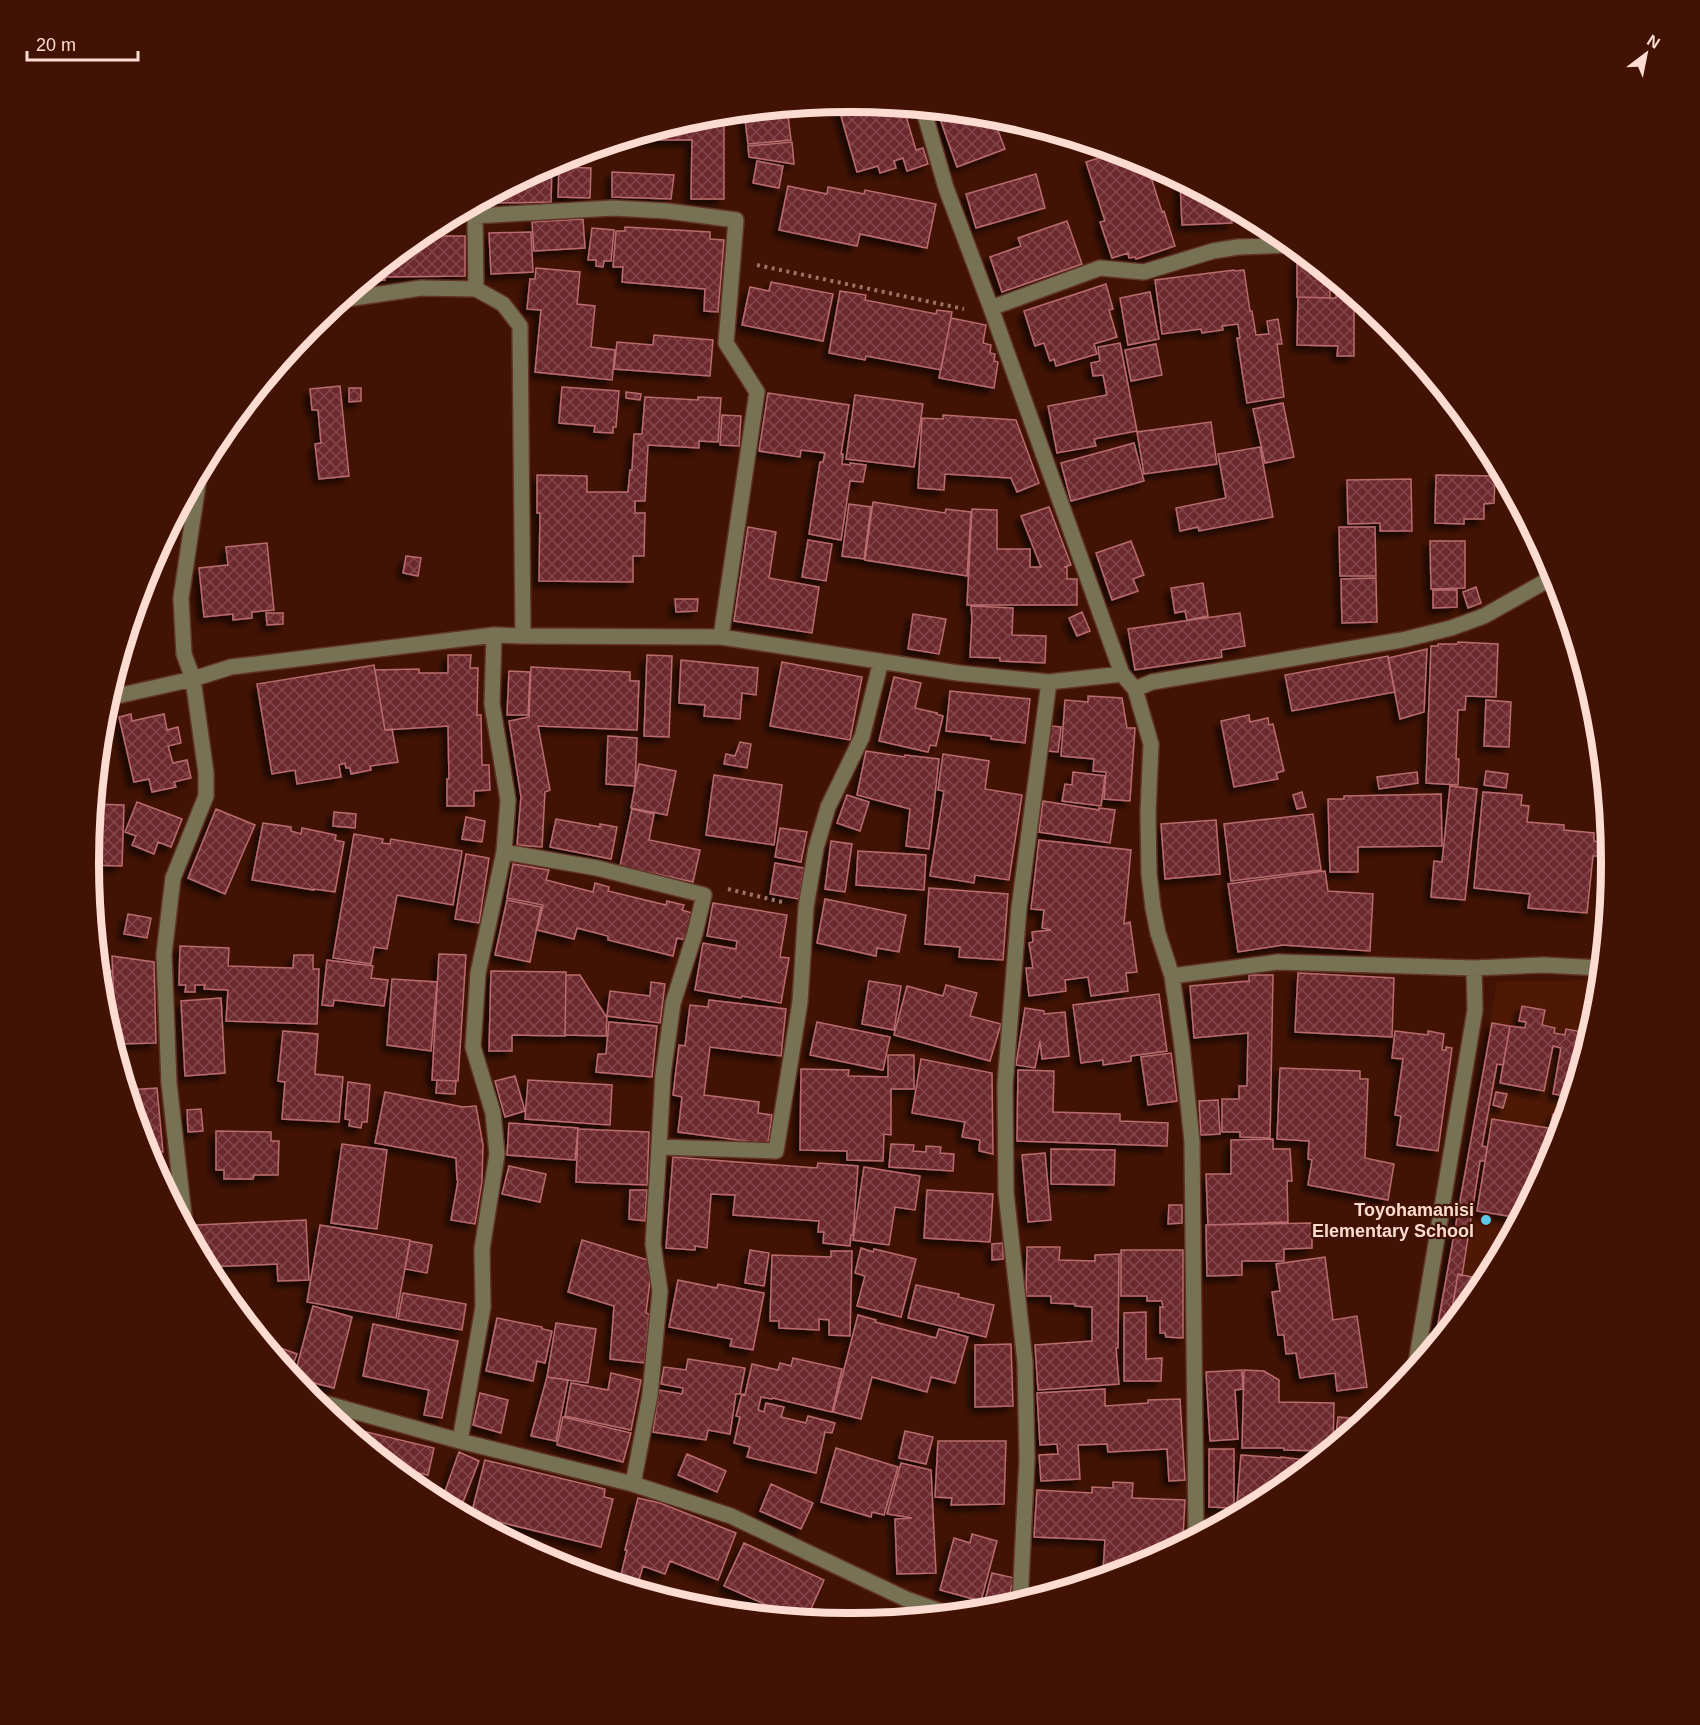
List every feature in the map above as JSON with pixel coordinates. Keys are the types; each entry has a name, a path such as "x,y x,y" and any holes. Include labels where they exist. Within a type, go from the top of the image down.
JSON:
{"street":[{"path":"925,116 946,188 1122,675 1135,689 1151,744 1148,813 1149,874 1158,933 1172,976 1192,1141 1196,1529"},
{"path":"476,289 475,216 613,208 736,220 726,343 757,392 721,637"},
{"path":"1270,240 1271,245"},
{"path":"991,308 1100,268 1144,272 1213,251 1238,246 1277,245"},
{"path":"355,298 421,288 476,289 503,304 520,326 523,636"},
{"path":"183,1208 169,1083 164,954 173,878 206,796 206,773 193,679 184,654 181,598 197,493"},
{"path":"1135,689 1152,682 1402,640 1451,628 1484,616 1546,581"},
{"path":"118,696 193,679 231,667 494,635 721,637 958,673 1049,682 1122,675"},
{"path":"460,1441 483,1307 482,1249 497,1154 493,1113 473,1047 478,973 504,852 508,800 492,704 494,635"},
{"path":"659,1147 776,1151 800,1002 806,907 816,848 828,807 862,737 881,661"},
{"path":"1020,1594 1027,1459 1024,1362 1006,1193 1005,1085 1019,908 1049,682"},
{"path":"504,852 597,868 704,895 695,933 673,1003 663,1074 653,1244 660,1291 650,1395 633,1484"},
{"path":"1172,976 1278,962 1474,968 1544,965 1594,968"},
{"path":"1417,1355 1475,1010 1474,968"},
{"path":"331,1405 460,1441 633,1484 731,1516 906,1599 933,1609"}],"path":[{"path":"733,260 974,311 991,308"},
{"path":"704,895 724,888 806,907"}],"shaded area":[{"name":"Toyohamanisi Elementary School","path":"1592,980 1587,1009 1561,1104 1524,1195 1474,1280 1434,1334 1497,982"}],"building":[{"path":"840,111 905,114 916,150 923,148 928,164 907,171 903,158 894,161 896,168 880,173 878,166 857,172"},
{"path":"788,114 791,140 748,144 745,119"},
{"path":"940,117 996,126 1005,149 957,167"},
{"path":"724,123 724,199 691,199 692,140 646,140"},
{"path":"792,142 794,164 749,157 748,146"},
{"path":"1104,156 1150,175 1175,246 1136,259 1135,257 1129,258 1128,253 1112,258 1100,222 1105,221 1086,162"},
{"path":"757,161 783,166 779,188 753,183"},
{"path":"567,167 591,168 590,198 558,197 559,171"},
{"path":"612,172 674,175 671,199 612,197"},
{"path":"552,174 551,202 499,203 499,199"},
{"path":"1036,174 1045,208 976,228 966,194"},
{"path":"788,186 827,194 828,187 864,194 865,190 936,204 927,248 860,234 857,246 779,230"},
{"path":"1180,188 1232,216 1232,223 1182,225"},
{"path":"583,219 585,248 534,251 532,222"},
{"path":"1067,221 1082,264 1002,292 990,257 1021,246 1018,238"},
{"path":"625,227 710,232 710,239 724,240 718,312 704,311 705,289 622,282 623,267 613,267 616,231 625,231"},
{"path":"592,228 614,230 611,261 604,261 603,267 596,266 596,260 588,260"},
{"path":"531,232 533,272 491,274 489,233"},
{"path":"436,236 465,236 465,276 385,277 385,280 376,281"},
{"path":"1297,260 1330,286 1330,298 1297,297"},
{"path":"536,268 580,272 577,304 595,306 591,347 615,350 612,380 535,372 541,310 527,309 530,279 535,279"},
{"path":"1244,270 1256,335 1269,334 1267,321 1278,319 1282,344 1277,344 1284,397 1247,403 1237,338 1240,338 1238,324 1222,326 1223,330 1202,333 1201,329 1162,334 1155,280"},
{"path":"771,282 833,294 823,341 742,325 750,287 769,291"},
{"path":"1106,284 1113,309 1109,310 1117,337 1094,344 1097,354 1056,366 1054,359 1050,361 1044,343 1035,346 1024,311"},
{"path":"840,291 866,295 865,300 936,314 937,310 952,312 941,370 866,356 865,360 829,353"},
{"path":"1150,292 1159,339 1128,345 1120,298"},
{"path":"1336,296 1343,296 1354,306 1354,356 1337,356 1338,346 1297,345 1298,297 1336,298"},
{"path":"951,318 986,325 983,343 991,345 990,353 995,354 994,361 998,362 994,388 939,378"},
{"path":"654,335 713,340 710,376 614,369 617,342 653,345"},
{"path":"1120,343 1137,431 1094,439 1096,446 1057,453 1048,406 1107,395 1103,375 1093,376 1091,363 1100,361 1098,347"},
{"path":"1156,344 1162,375 1131,381 1125,350"},
{"path":"340,386 349,476 319,479 315,444 321,443 318,410 312,410 310,389"},
{"path":"562,387 619,391 616,427 613,427 613,433 594,432 595,426 559,423"},
{"path":"349,388 361,388 361,401 349,402"},
{"path":"626,392 641,394 640,400 626,398"},
{"path":"768,393 849,405 841,454 843,454 842,464 866,465 863,482 850,481 841,540 809,534 820,462 823,462 825,453 801,450 800,457 759,451"},
{"path":"855,395 923,404 914,467 846,459"},
{"path":"645,397 698,400 698,397 721,398 718,442 699,441 699,448 648,445 645,501 635,501 635,513 645,513 644,556 633,556 633,582 539,581 540,513 537,513 537,475 587,476 587,492 628,492 634,434 642,434"},
{"path":"1283,403 1294,457 1265,463 1253,409"},
{"path":"722,415 741,416 739,446 720,445"},
{"path":"943,415 1016,420 1039,483 1017,492 1011,478 945,474 944,490 918,488 922,418 943,419"},
{"path":"1211,422 1217,464 1144,474 1137,432"},
{"path":"1134,443 1144,481 1071,501 1061,463"},
{"path":"1260,447 1273,517 1199,531 1198,527 1180,531 1176,508 1226,498 1218,454"},
{"path":"1436,475 1493,476 1494,503 1484,504 1484,519 1464,519 1464,524 1435,523"},
{"path":"1411,479 1412,531 1380,531 1380,523 1348,524 1347,480"},
{"path":"873,502 945,513 946,509 971,512 967,576 865,560"},
{"path":"849,504 871,507 864,559 842,556"},
{"path":"1049,507 1071,565 1064,567 1067,567 1067,579 1077,579 1077,605 967,605 972,509 997,510 997,549 1030,549 1030,567 1041,567 1021,516"},
{"path":"748,527 776,532 769,578 819,587 812,633 734,621"},
{"path":"1339,527 1375,527 1376,576 1340,576"},
{"path":"808,540 832,544 826,581 802,577"},
{"path":"1131,541 1144,575 1133,579 1138,591 1112,600 1096,553"},
{"path":"1430,541 1465,541 1465,588 1431,589"},
{"path":"267,543 274,610 252,612 252,618 233,620 233,614 204,617 199,568 228,565 226,547"},
{"path":"406,556 421,558 418,576 403,573"},
{"path":"1376,578 1377,622 1342,623 1341,579"},
{"path":"1203,583 1208,616 1187,620 1185,611 1175,613 1171,588"},
{"path":"1476,587 1481,603 1468,608 1463,592"},
{"path":"1433,590 1457,590 1457,607 1433,608"},
{"path":"675,599 698,599 697,611 676,612"},
{"path":"971,606 1013,608 1012,635 1046,636 1045,663 970,657"},
{"path":"1082,612 1090,631 1077,636 1069,618"},
{"path":"266,613 283,613 283,624 267,625"},
{"path":"1240,613 1245,646 1221,650 1222,657 1135,670 1128,629"},
{"path":"913,614 946,619 939,654 908,649"},
{"path":"1458,642 1498,644 1496,697 1466,696 1465,710 1458,710 1456,759 1459,759 1458,785 1426,783 1431,646 1457,644"},
{"path":"1427,649 1424,712 1400,719 1388,658"},
{"path":"448,655 471,655 470,668 478,668 477,715 481,715 482,765 489,765 490,790 474,791 474,806 447,806 448,726 385,730 375,670 419,669 419,673 448,673"},
{"path":"647,655 672,656 669,737 644,736"},
{"path":"1388,656 1395,692 1292,711 1285,675"},
{"path":"681,660 758,668 756,695 742,693 740,719 704,716 705,705 679,703"},
{"path":"782,662 862,677 850,740 770,726"},
{"path":"374,665 385,730 392,729 398,762 370,766 371,770 351,774 350,768 346,768 345,763 339,765 341,777 297,784 295,770 272,774 257,684"},
{"path":"531,667 630,672 630,681 639,681 637,730 538,726 550,790 545,792 542,847 517,845 521,797 509,721 529,717"},
{"path":"509,671 530,672 528,715 507,715"},
{"path":"894,677 921,683 915,708 943,716 936,746 930,745 928,752 879,741"},
{"path":"950,691 1030,699 1025,743 991,739 991,736 946,731"},
{"path":"1088,696 1122,698 1127,728 1135,728 1130,801 1104,799 1106,772 1093,771 1094,759 1061,756 1065,700 1088,702"},
{"path":"1486,700 1511,702 1509,747 1484,746"},
{"path":"131,714 132,721 164,714 167,730 178,727 181,743 168,746 173,763 187,760 191,778 174,782 176,787 152,792 149,779 134,782 119,717"},
{"path":"1249,715 1250,722 1268,718 1269,725 1273,724 1284,771 1276,773 1278,779 1234,787 1221,721"},
{"path":"1050,726 1061,727 1058,752 1047,751"},
{"path":"608,736 637,738 635,786 606,784"},
{"path":"740,742 751,744 747,768 724,764 726,754 735,756"},
{"path":"866,751 939,759 929,849 906,846 910,809 857,795"},
{"path":"943,754 989,761 985,789 1022,795 1009,880 975,875 974,883 930,876 944,791 938,790"},
{"path":"639,764 676,771 667,815 631,808"},
{"path":"1486,771 1508,774 1506,788 1484,785"},
{"path":"1073,772 1105,776 1101,806 1062,801 1065,784 1072,785"},
{"path":"1417,772 1418,783 1379,789 1377,777"},
{"path":"714,775 782,785 774,845 706,835"},
{"path":"1450,786 1477,789 1465,900 1431,897 1434,861 1442,862"},
{"path":"1302,792 1306,807 1297,809 1293,795"},
{"path":"1483,792 1522,795 1521,805 1529,806 1527,822 1564,825 1564,830 1594,833 1594,841 1600,842 1598,856 1593,856 1587,913 1528,908 1530,894 1474,888"},
{"path":"1441,794 1442,846 1358,847 1358,872 1330,872 1328,799 1344,799 1344,796"},
{"path":"847,795 869,802 860,831 837,823"},
{"path":"1043,801 1099,810 1099,808 1115,810 1110,843 1039,832"},
{"path":"137,802 182,819 171,847 158,842 154,854 132,845 136,836 125,832"},
{"path":"102,804 124,805 122,866 99,865"},
{"path":"216,809 255,825 225,894 188,878"},
{"path":"632,809 654,814 649,840 700,850 693,882 620,866"},
{"path":"334,812 356,814 355,828 333,826"},
{"path":"1313,814 1321,870 1231,881 1224,824"},
{"path":"466,817 485,821 482,842 462,839"},
{"path":"556,819 600,827 600,824 617,827 611,859 550,847"},
{"path":"1216,820 1220,874 1165,879 1161,824"},
{"path":"263,823 291,827 291,831 301,834 302,828 336,835 335,840 344,842 335,892 252,880"},
{"path":"780,828 807,832 801,862 775,857"},
{"path":"354,834 383,839 382,843 390,844 391,839 462,851 453,905 397,895 387,949 374,947 371,964 333,958"},
{"path":"1039,840 1131,850 1124,924 1130,922 1137,972 1126,973 1128,991 1091,996 1088,977 1065,980 1066,991 1029,996 1026,968 1033,968 1029,943 1033,942 1032,932 1051,930 1042,928 1044,910 1031,909"},
{"path":"831,841 852,844 845,892 825,889"},
{"path":"858,851 926,855 924,890 856,885"},
{"path":"466,854 489,858 479,923 455,919"},
{"path":"775,863 804,868 799,899 770,894"},
{"path":"513,864 549,870 546,880 593,892 595,883 609,887 608,891 666,905 667,901 684,905 682,910 692,913 686,940 677,938 673,956 608,940 608,936 577,928 574,939 537,930 543,905 507,898"},
{"path":"1325,871 1328,891 1373,894 1370,951 1283,945 1238,952 1228,884"},
{"path":"929,888 1008,894 1003,960 959,957 960,947 925,944"},
{"path":"825,899 906,915 899,952 877,948 876,956 817,943"},
{"path":"507,900 541,907 530,962 495,955"},
{"path":"713,903 787,915 780,957 789,958 781,1003 695,990 703,943 736,949 737,941 707,936"},
{"path":"128,914 151,918 147,938 124,934"},
{"path":"180,946 229,948 228,966 293,968 294,955 313,955 313,969 319,969 317,1024 226,1021 228,990 204,989 205,985 195,985 195,992 185,992 186,985 179,985"},
{"path":"439,954 466,955 458,1081 432,1080"},
{"path":"112,956 154,962 156,1043 122,1044 115,1016"},
{"path":"327,960 373,966 371,978 388,980 384,1006 334,1000 333,1006 322,1005"},
{"path":"107,971 111,971 109,984"},
{"path":"491,971 566,972 565,1036 512,1035 512,1051 489,1051"},
{"path":"1298,973 1394,978 1392,1037 1295,1032"},
{"path":"566,975 580,975 607,1018 606,1036 565,1035"},
{"path":"1249,975 1273,975 1270,1138 1240,1137 1240,1132 1222,1132 1222,1099 1239,1099 1239,1086 1247,1086 1248,1033 1194,1038 1190,986 1249,981"},
{"path":"392,979 437,982 431,1051 387,1045"},
{"path":"869,981 901,986 894,1030 862,1024"},
{"path":"651,982 665,984 660,1023 607,1016 610,991 650,996"},
{"path":"946,985 977,993 970,1016 1001,1024 990,1061 894,1035 907,986 943,996"},
{"path":"1159,994 1167,1051 1131,1056 1131,1061 1103,1065 1103,1060 1081,1063 1073,1005"},
{"path":"221,998 225,1073 185,1076 181,1001"},
{"path":"709,1000 786,1009 781,1056 710,1047 704,1095 759,1102 758,1113 772,1115 768,1144 678,1132 682,1097 673,1095 679,1045 685,1046 690,1005 708,1007"},
{"path":"1522,1006 1545,1010 1542,1025 1555,1028 1554,1033 1565,1035 1566,1029 1581,1032 1563,1096 1553,1094 1561,1048 1553,1046 1544,1091 1500,1083 1510,1026 1525,1028 1526,1022 1519,1021"},
{"path":"1025,1008 1044,1011 1044,1014 1065,1012 1069,1056 1042,1059 1040,1041 1035,1068 1016,1065"},
{"path":"609,1022 657,1026 652,1077 596,1072 598,1054 606,1054"},
{"path":"817,1022 890,1037 883,1070 810,1055"},
{"path":"1492,1023 1510,1026 1503,1065 1497,1064 1482,1146 1487,1147 1485,1161 1480,1161 1462,1276 1458,1274 1452,1312 1437,1332"},
{"path":"283,1031 318,1034 315,1074 343,1077 339,1122 282,1119 285,1082 278,1081"},
{"path":"1395,1031 1428,1035 1428,1031 1444,1034 1442,1050 1446,1050 1446,1047 1452,1048 1438,1151 1397,1145 1401,1116 1395,1115 1403,1059 1392,1058"},
{"path":"1171,1053 1177,1101 1148,1105 1141,1057"},
{"path":"888,1055 914,1055 914,1089 891,1089 891,1135 884,1134 883,1161 847,1160 847,1151 800,1150 801,1069 849,1070 848,1076 888,1077"},
{"path":"921,1059 992,1073 993,1154 979,1151 980,1140 962,1137 965,1122 912,1113"},
{"path":"1280,1068 1360,1071 1360,1079 1368,1079 1365,1158 1394,1164 1388,1200 1308,1185 1312,1160 1308,1159 1309,1141 1277,1139"},
{"path":"1018,1070 1054,1071 1053,1112 1120,1114 1120,1121 1168,1123 1167,1146 1017,1141"},
{"path":"515,1076 525,1111 505,1117 495,1081"},
{"path":"437,1080 456,1081 455,1094 436,1093"},
{"path":"528,1080 612,1085 610,1125 525,1119"},
{"path":"348,1082 370,1085 367,1122 362,1122 361,1128 349,1126 350,1120 345,1119"},
{"path":"157,1088 163,1152 157,1152 135,1089"},
{"path":"385,1092 463,1107 476,1106 483,1145 482,1181 475,1224 451,1220 458,1181 456,1158 375,1143"},
{"path":"1496,1092 1507,1094 1503,1108 1493,1105"},
{"path":"1218,1100 1220,1134 1201,1135 1199,1101"},
{"path":"201,1109 203,1131 188,1132 187,1110"},
{"path":"1553,1114 1557,1115 1552,1129"},
{"path":"1492,1119 1552,1129 1524,1195 1512,1217 1477,1211"},
{"path":"509,1123 578,1128 575,1160 507,1155"},
{"path":"578,1129 649,1132 647,1185 576,1182"},
{"path":"216,1131 271,1132 271,1141 279,1141 278,1175 254,1175 253,1179 224,1179 224,1170 216,1170"},
{"path":"1273,1139 1273,1149 1290,1149 1292,1181 1287,1181 1288,1222 1208,1225 1206,1174 1231,1174 1231,1140"},
{"path":"342,1144 387,1150 377,1229 331,1223"},
{"path":"891,1144 914,1145 913,1151 926,1152 926,1146 941,1147 940,1153 954,1154 953,1171 889,1167"},
{"path":"1051,1149 1115,1150 1114,1185 1051,1184"},
{"path":"1045,1153 1051,1220 1028,1222 1022,1155"},
{"path":"673,1157 817,1168 818,1163 858,1166 853,1235 851,1235 850,1246 823,1243 824,1232 818,1232 819,1221 733,1215 735,1195 711,1194 707,1248 695,1246 695,1250 666,1248"},
{"path":"509,1166 546,1174 540,1202 502,1194"},
{"path":"864,1167 920,1176 915,1210 895,1207 889,1245 853,1240"},
{"path":"630,1190 647,1190 645,1221 629,1219"},
{"path":"927,1190 993,1194 990,1242 924,1238"},
{"path":"1169,1205 1182,1205 1182,1223 1168,1224"},
{"path":"306,1220 309,1280 278,1281 277,1264 218,1267 197,1233 197,1225"},
{"path":"1312,1223 1312,1248 1284,1249 1284,1261 1242,1261 1242,1275 1207,1276 1206,1225"},
{"path":"320,1225 410,1240 396,1318 307,1302"},
{"path":"582,1240 648,1260 650,1281 646,1313 649,1314 645,1363 610,1359 614,1306 568,1292"},
{"path":"410,1241 432,1245 427,1273 405,1269"},
{"path":"1003,1243 1003,1259 992,1260 992,1244"},
{"path":"1027,1247 1060,1247 1059,1260 1095,1261 1095,1255 1119,1254 1118,1348 1116,1348 1119,1384 1038,1390 1035,1345 1092,1341 1092,1307 1051,1303 1051,1296 1026,1296"},
{"path":"861,1248 916,1259 901,1317 857,1306 865,1276 855,1273"},
{"path":"750,1250 769,1253 764,1286 745,1283"},
{"path":"1121,1250 1183,1250 1183,1338 1166,1337 1165,1333 1160,1333 1162,1301 1147,1301 1147,1296 1121,1296"},
{"path":"831,1251 852,1251 850,1336 829,1335 829,1320 819,1319 819,1330 779,1328 779,1321 770,1321 772,1255 831,1257"},
{"path":"1325,1257 1333,1320 1357,1316 1367,1387 1337,1391 1335,1373 1300,1378 1296,1353 1286,1354 1284,1335 1278,1335 1272,1292 1280,1291 1276,1264"},
{"path":"1458,1274 1475,1278 1474,1280 1452,1312"},
{"path":"678,1280 717,1288 718,1284 764,1293 753,1350 730,1346 732,1339 669,1327"},
{"path":"916,1285 959,1294 958,1297 994,1305 986,1337 908,1318"},
{"path":"403,1293 466,1304 462,1330 398,1319"},
{"path":"313,1306 352,1317 334,1388 307,1381 296,1370"},
{"path":"1146,1312 1146,1359 1162,1358 1161,1381 1124,1381 1124,1313"},
{"path":"858,1315 876,1320 875,1322 936,1338 939,1329 968,1337 955,1383 931,1377 927,1392 872,1377 861,1419 833,1412"},
{"path":"497,1318 552,1331 545,1363 537,1361 533,1381 486,1371"},
{"path":"556,1323 596,1329 588,1383 547,1377"},
{"path":"373,1324 458,1341 442,1418 424,1415 429,1390 363,1376"},
{"path":"1011,1344 1013,1406 975,1407 975,1345"},
{"path":"275,1346 297,1354 292,1366"},
{"path":"793,1358 842,1369 832,1412 761,1397 758,1410 764,1412 766,1403 784,1407 781,1417 806,1423 808,1416 835,1423 832,1433 825,1432 816,1473 747,1457 750,1447 734,1443 740,1417 736,1416 742,1394 745,1395 752,1364 778,1370 780,1363 791,1366"},
{"path":"688,1359 745,1368 740,1394 736,1394 730,1434 708,1430 706,1440 653,1432 659,1390 682,1394 683,1388 661,1384 664,1367 686,1370"},
{"path":"1242,1370 1243,1389 1235,1390 1238,1439 1210,1441 1206,1372"},
{"path":"1244,1370 1264,1371 1279,1380 1279,1402 1334,1403 1333,1437 1316,1451 1242,1448"},
{"path":"611,1373 641,1380 631,1430 565,1416 571,1383 608,1390"},
{"path":"547,1377 568,1380 556,1441 531,1436"},
{"path":"1105,1389 1105,1406 1148,1403 1148,1400 1180,1399 1185,1480 1169,1481 1167,1449 1108,1452 1107,1444 1078,1445 1080,1479 1041,1481 1039,1455 1058,1454 1057,1444 1040,1445 1037,1393"},
{"path":"480,1393 508,1400 501,1433 473,1425"},
{"path":"563,1417 631,1433 623,1462 557,1445"},
{"path":"1338,1417 1355,1418 1345,1427 1336,1434"},
{"path":"359,1430 434,1448 428,1475 411,1471"},
{"path":"905,1431 933,1437 926,1464 899,1458"},
{"path":"938,1441 1006,1441 1004,1504 951,1505 952,1498 935,1497"},
{"path":"836,1448 898,1467 884,1515 872,1512 871,1517 821,1502"},
{"path":"1209,1449 1234,1449 1234,1507 1209,1507"},
{"path":"459,1452 479,1461 463,1502 444,1494"},
{"path":"687,1454 726,1471 717,1492 678,1475"},
{"path":"1241,1455 1305,1460 1267,1487 1237,1506"},
{"path":"485,1460 605,1489 604,1497 613,1499 601,1547 484,1518 472,1512"},
{"path":"901,1463 931,1470 936,1573 897,1574 895,1519 912,1518 887,1514"},
{"path":"1113,1482 1133,1483 1132,1498 1185,1500 1183,1535 1103,1569 1105,1540 1034,1537 1037,1490 1092,1493 1092,1487 1113,1488"},
{"path":"771,1484 813,1503 801,1529 760,1511"},
{"path":"638,1498 660,1503 736,1533 718,1580 670,1561 665,1574 643,1566 638,1583 620,1577 627,1550 625,1550"},
{"path":"972,1534 997,1541 981,1601 940,1590 954,1538 970,1543"},
{"path":"744,1543 824,1580 810,1612 770,1609 771,1607 724,1586"},
{"path":"992,1573 1014,1578 1009,1596 985,1601"}],"place":[{"name":"Toyohamanisi Elementary School","path":"1486,1220"}]}
